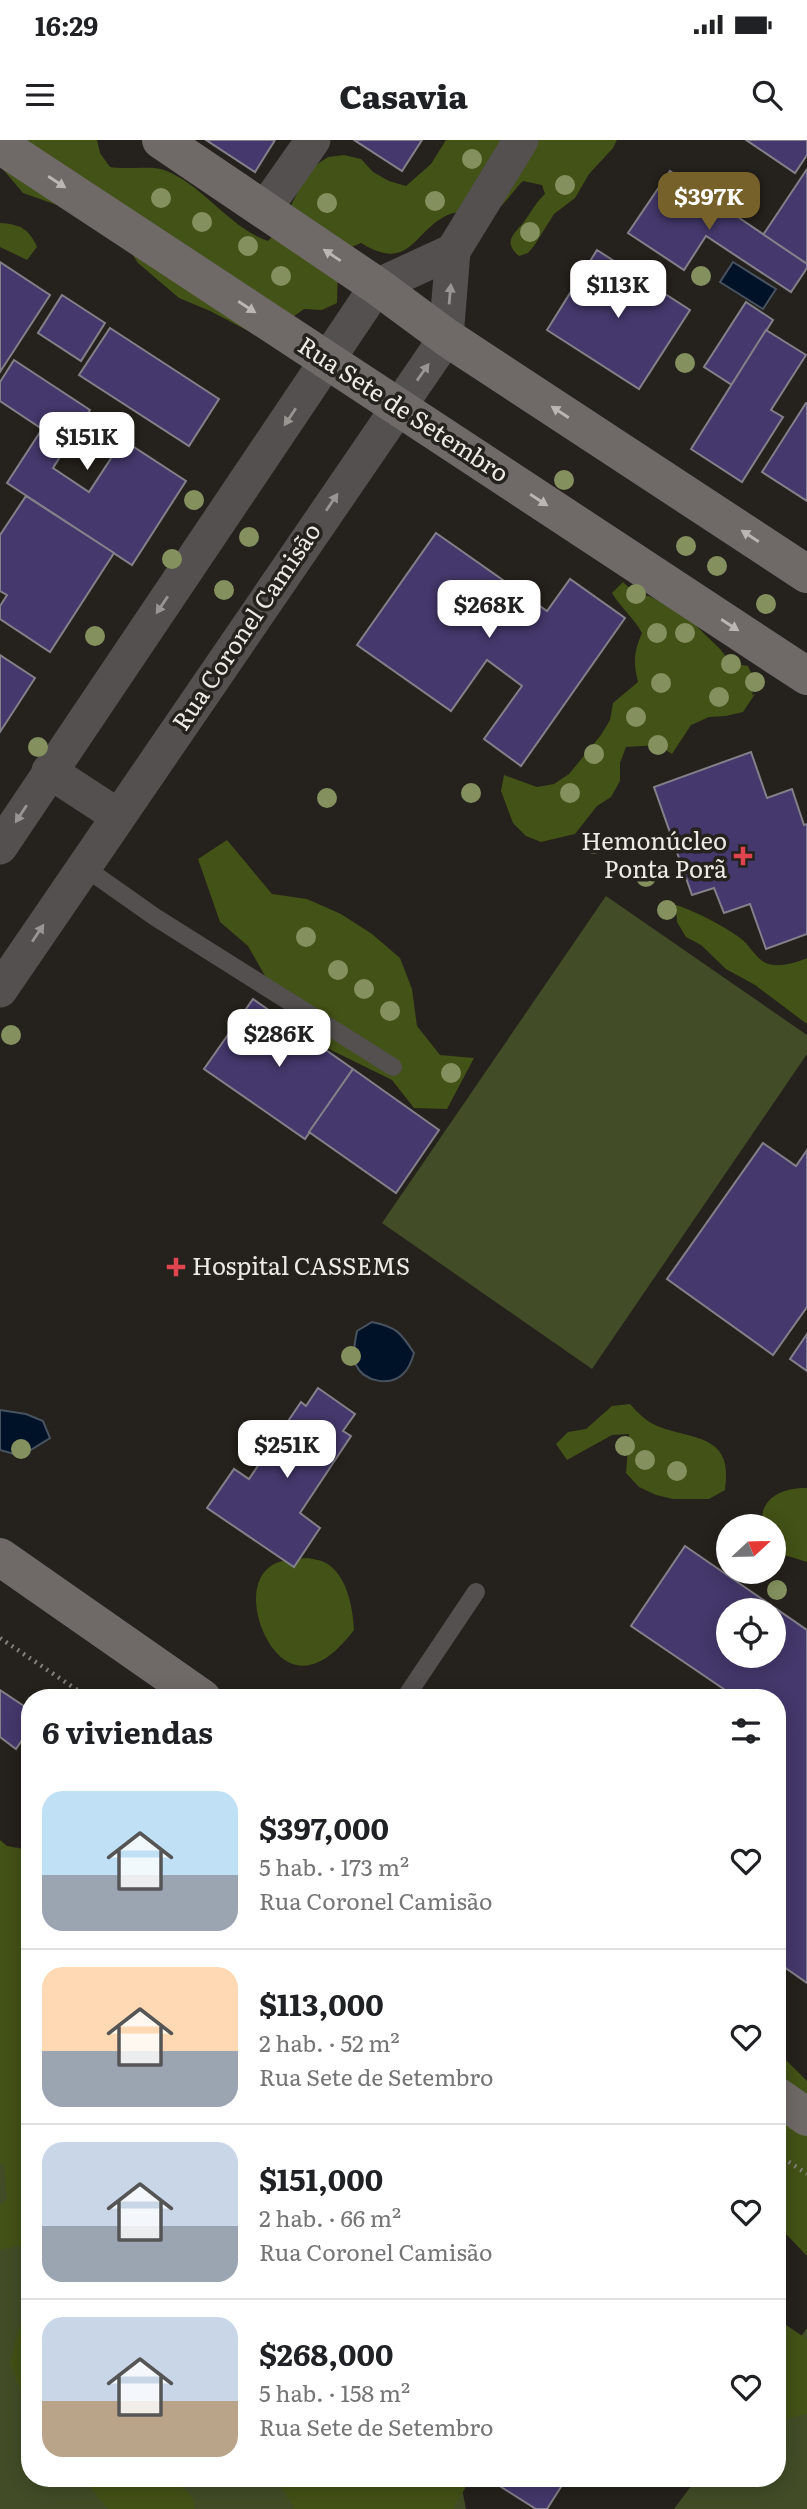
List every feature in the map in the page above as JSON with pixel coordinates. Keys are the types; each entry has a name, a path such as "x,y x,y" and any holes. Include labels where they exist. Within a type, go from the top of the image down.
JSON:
{"main road":[{"path":"161,140 377,285 446,337 807,574"},
{"name":"Rua Sete de Setembro","path":"0,145 807,676"},
{"path":"0,1557 189,1689"},
{"path":"786,2102 807,2117"}],"street":[{"path":"264,210 313,140"},
{"name":"Rua Coronel Camisão","path":"0,990 446,337 453,251 521,140"},
{"path":"0,847 377,285 453,251"},
{"path":"49,771 118,816"}],"lane":[{"path":"84,867 155,917 393,1067"},
{"path":"411,1689 476,1592"}],"path":[{"path":"0,1638 76,1689"},
{"path":"786,2160 807,2174"}],"green space":[{"path":"0,140 97,140 100,153 110,167 164,170 192,185 241,226 268,241 280,228 303,181 313,167 328,157 344,155 361,159 373,172 406,186 431,164 446,140 617,140 589,174 575,198 554,214 528,253 519,256 511,247 511,239 545,194 542,185 523,181 493,212 483,215 460,212 450,214 402,251 391,254 361,243 345,250 338,266 337,303 322,310 304,309 290,319 256,335 179,298 138,263 128,248 57,205 23,193 0,166"},
{"path":"0,223 18,226 31,236 37,247 27,260 0,247"},
{"path":"623,582 636,594 649,596 682,612 731,663 748,666 755,682 752,695 755,694 743,712 709,717 691,725 672,754 658,745 626,747 620,763 620,781 611,797 597,806 575,834 541,842 526,836 513,823 501,791 504,775 537,787 554,784 569,774 601,735 610,720 613,703 638,682 635,657 642,633 612,593"},
{"path":"227,840 272,894 307,899 341,914 372,934 400,958 412,989 417,1026 440,1055 474,1058 447,1109 414,1108 392,1080 329,1049 281,1004 248,946 220,922 198,859"},
{"path":"606,896 807,1035 807,1054 592,1369 382,1223"},
{"path":"676,905 734,934 761,960 769,964 786,964 807,958 807,1024 755,985 726,969 701,945 686,937 677,922"},
{"path":"630,1404 655,1425 696,1437 717,1448 726,1471 725,1490 709,1499 673,1499 639,1487 626,1473 629,1434 612,1435 567,1460 556,1444 568,1432 586,1429 612,1406"},
{"path":"798,1488 807,1488 807,1562 786,1555 786,1514 762,1514 768,1501 774,1496"},
{"path":"308,1558 324,1562 338,1574 350,1602 354,1630 329,1656 305,1666 284,1660 273,1649 265,1635 256,1602 258,1586 264,1572 276,1563"},
{"path":"0,1840 7,1846 21,1848 21,2245 0,2250 0,2205 7,2199 4,2165 0,2163"},
{"path":"0,1851 21,1864 21,2487 462,2487 466,2509 0,2509"},
{"path":"786,2060 807,2081 807,2256 786,2234"},
{"path":"786,2325 807,2339 807,2414 786,2419"},
{"path":"21,2326 21,2392 10,2363"},
{"path":"807,2328 807,2509 674,2509 690,2487 786,2487 786,2357"},
{"path":"90,2487 183,2487 193,2499 195,2509 108,2509"},
{"path":"281,2487 466,2487 453,2509 295,2509"}],"water":[{"path":"733,262 776,289 763,309 720,282"},
{"path":"372,1322 398,1332 414,1353 406,1371 392,1380 371,1379 356,1365 354,1352 357,1331"},
{"path":"0,1410 26,1414 43,1421 50,1438 21,1456 0,1450"}],"building":[{"path":"206,140 275,140 255,172"},
{"path":"354,140 422,140 402,171"},
{"path":"746,140 807,140 807,155 795,173"},
{"path":"807,169 807,264 763,235"},
{"path":"670,171 807,264 791,292 706,236 684,270 628,233"},
{"path":"597,250 690,310 639,389 547,330"},
{"path":"0,262 50,295 0,372"},
{"path":"62,295 105,323 81,361 38,333"},
{"path":"746,302 773,320 732,385 704,367"},
{"path":"110,328 219,399 189,446 79,375"},
{"path":"766,330 806,355 771,410 783,417 742,482 691,449"},
{"path":"14,360 90,410 53,468 89,492 123,440 186,481 132,565 7,483 42,429 0,401 0,382"},
{"path":"807,403 807,501 762,472"},
{"path":"26,496 114,553 50,652 0,619 0,606 7,595 0,591 0,535"},
{"path":"436,533 547,611 570,579 625,618 521,766 484,739 522,686 487,660 451,711 357,645"},
{"path":"0,655 35,678 0,732"},
{"name":"Hemonúcleo Ponta Porã","path":"751,752 767,798 792,789 804,825 807,824 807,934 766,949 750,904 724,913 714,888 692,895 654,787"},
{"path":"253,999 353,1069 305,1139 204,1069"},
{"path":"353,1069 439,1130 396,1193 309,1132"},
{"path":"763,1143 796,1166 807,1150 807,1307 773,1355 667,1279"},
{"path":"807,1334 807,1371 790,1359"},
{"path":"318,1388 355,1414 343,1431 351,1436 300,1513 320,1528 294,1567 207,1508 234,1469 249,1479 301,1402 306,1406"},
{"path":"685,1546 716,1567 716,1584 740,1584 761,1598 716,1598 716,1668 786,1668 786,1616 807,1630 807,1983 786,1968 786,1689 724,1689 631,1626"},
{"path":"0,1690 21,1704 21,1742 16,1749 0,1737"},
{"path":"501,2487 561,2487 547,2509 536,2509"}],"place":[{"name":"Hemonúcleo Ponta Porã","path":"743,856"},
{"name":"Hospital CASSEMS","path":"176,1267"}]}
